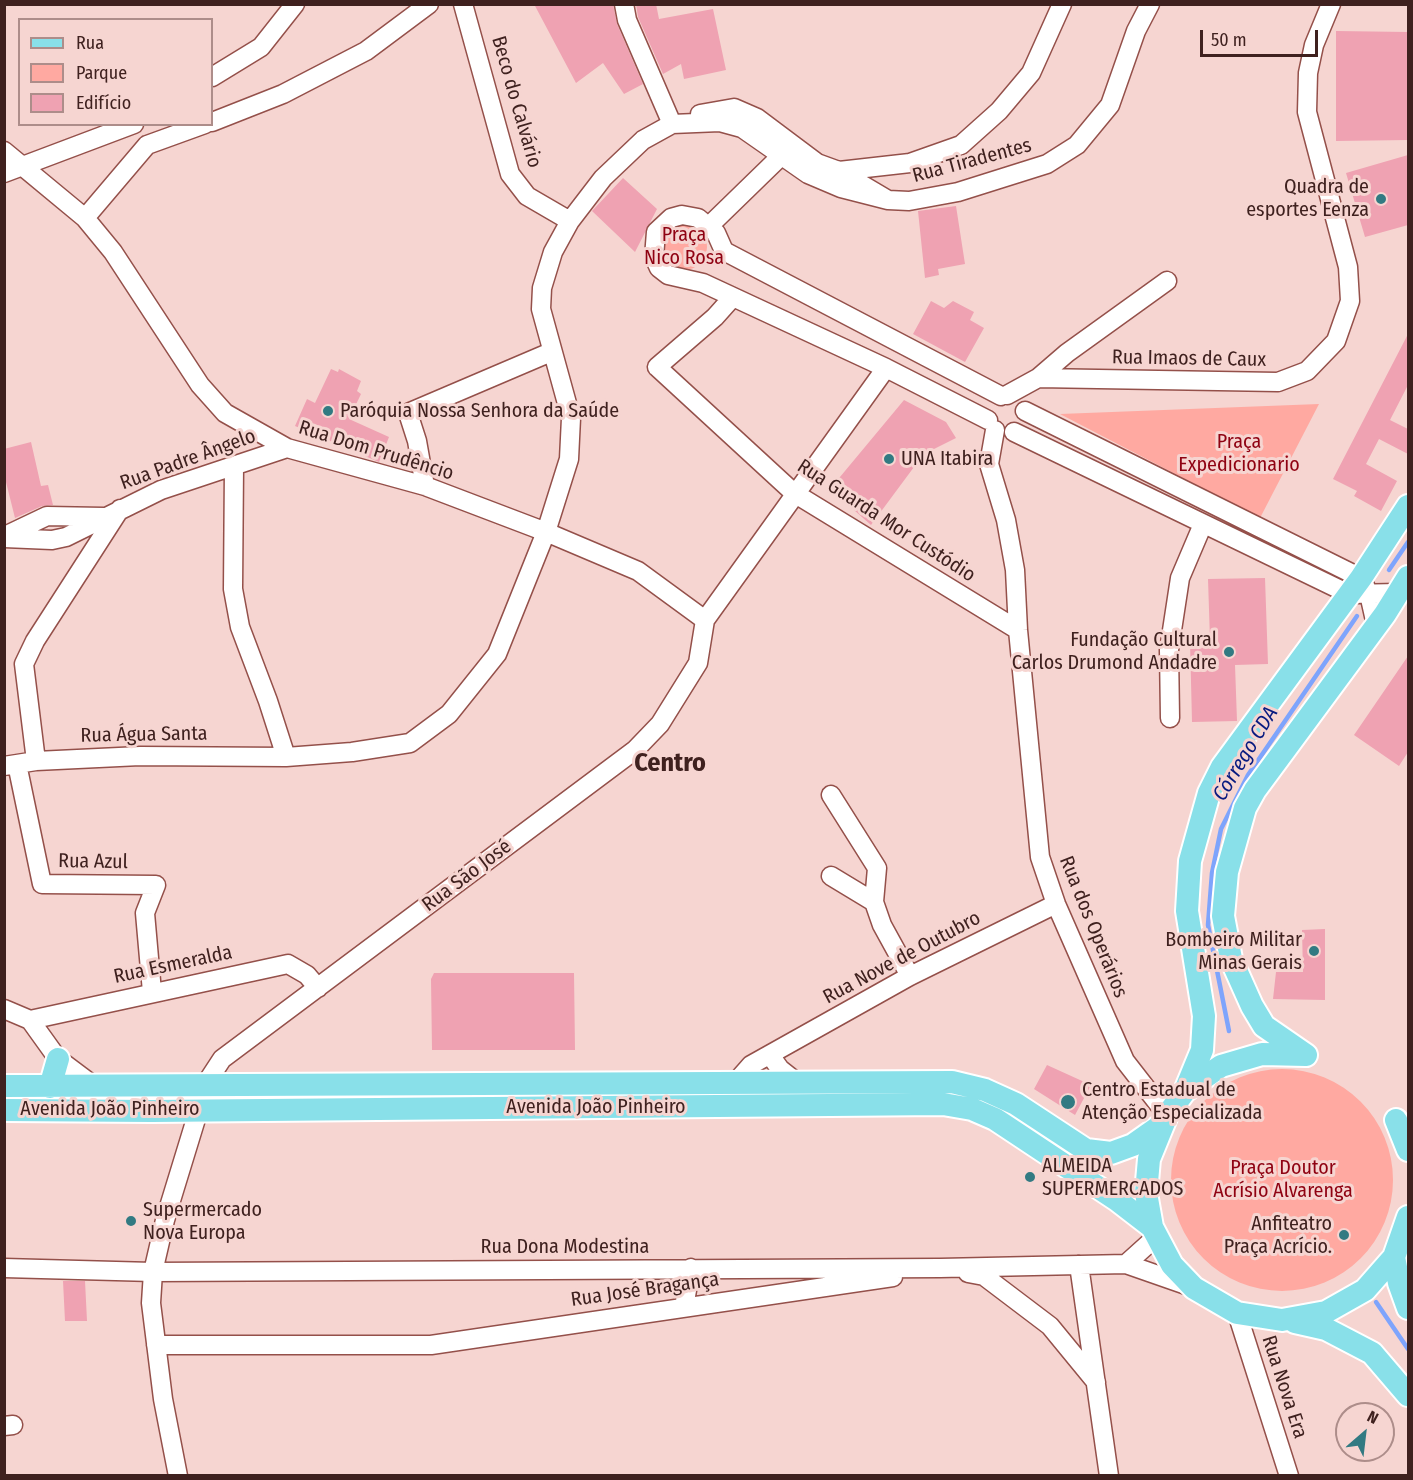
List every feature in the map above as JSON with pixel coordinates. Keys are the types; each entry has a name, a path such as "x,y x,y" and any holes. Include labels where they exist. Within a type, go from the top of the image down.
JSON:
{"main road":[{"path":"1408,506 1360,589 1222,767 1209,793 1190,861 1187,911 1204,1016 1202,1050 1185,1091 1163,1120 1149,1159 1146,1193 1154,1232 1172,1264 1194,1288 1237,1313 1326,1329 1372,1353 1408,1395"},
{"path":"1185,1091 1221,1066 1262,1054 1306,1055 1264,1026 1252,1006 1231,959 1223,916 1227,872 1245,808 1255,790 1403,585"},
{"path":"50,1087 58,1059"},
{"name":"Avenida João Pinheiro","path":"4,1086 952,1082 985,1090 1016,1104 1086,1150 1111,1153 1133,1145 1163,1120"},
{"name":"Rua São José","path":"199,1109 205,1085"},
{"name":"Avenida João Pinheiro","path":"4,1110 152,1112 199,1109 944,1104 972,1109 995,1119 1117,1200 1154,1232"},
{"path":"1402,1116 1408,1150"},
{"path":"1282,1320 1326,1312 1365,1290 1394,1257 1408,1217"},
{"path":"1394,1257 1408,1308"}],"street":[{"path":"213,76 261,46 295,4"},
{"path":"213,122 283,94 366,51 429,4"},
{"name":"Beco do Calvário","path":"464,4 510,174 527,196 570,221"},
{"path":"624,4 627,20 678,123"},
{"name":"Rua Tiradentes","path":"678,123 720,122 742,128 819,179 841,188 888,200 909,201 1002,180 1047,165 1077,145 1110,105 1136,31 1150,4"},
{"name":"Rua Imaos de Caux","path":"1038,378 1278,382 1307,371 1336,341 1350,302 1348,267 1307,112 1308,73 1314,45 1331,4"},
{"path":"839,171 910,163 961,146 999,111 1030,73 1062,5"},
{"path":"570,221 603,178 643,140 704,112 734,108 757,118 817,163 839,171 888,200"},
{"path":"4,172 24,167 131,126"},
{"path":"137,126 147,145"},
{"path":"85,218 147,145 199,126"},
{"name":"Rua Dom Prudêncio","path":"4,152 85,218 114,252 200,385 225,413 287,448 425,486 546,532 638,571 705,620"},
{"path":"709,226 782,155"},
{"path":"1038,378 1024,408 1024,423 1008,434 886,368 703,283 668,275 659,268 654,257 656,232 671,218 682,215 698,218 716,233 724,251 929,360 1004,396 1014,396 1024,408 1360,589 1376,625"},
{"name":"Rua Água Santa","path":"11,765 36,761 140,756 286,757 352,752 410,743 449,714 497,654 546,532 569,459 571,418 564,384 551,352 541,309 542,288 553,252 570,221"},
{"path":"992,425 991,403 1038,378 1067,353 1167,281"},
{"name":"Rua Guarda Mor Custódio","path":"732,298 715,317 657,367 794,493 1018,630"},
{"path":"425,486 417,441 408,413 551,352"},
{"path":"1067,353 1070,368 1081,380"},
{"path":"705,620 794,493 886,368 929,360"},
{"name":"Rua dos Operários","path":"992,425 989,464 1006,520 1015,570 1018,630 1040,857 1056,904 1125,1061 1163,1120"},
{"path":"1014,432 1203,524 1360,589 1403,585"},
{"name":"Rua Padre Ângelo","path":"4,537 52,540 74,534 161,490 287,448"},
{"path":"234,466 233,589 240,627 286,757"},
{"path":"36,761 24,664 112,513"},
{"name":"Rua Padre Ângelo","path":"4,537 47,516 112,513"},
{"path":"47,516 56,522 58,532 52,540"},
{"path":"1170,718 1169,650 1180,578 1203,524"},
{"name":"Rua São José","path":"205,1085 222,1059 635,750 660,724 698,663 705,620"},
{"name":"Rua Azul","path":"11,765 42,884 156,885 145,913 152,992"},
{"path":"831,795 877,868 874,902 882,925 910,976"},
{"path":"831,876 874,902"},
{"name":"Rua Nove de Outubro","path":"736,1082 751,1065 910,976 1056,904"},
{"name":"Rua Esmeralda","path":"30,1020 288,964 307,975 318,988"},
{"path":"4,1009 30,1020 58,1059 94,1086"},
{"path":"770,1055 780,1069 799,1084"},
{"path":"178,1476 163,1399 151,1303 153,1272 165,1220 199,1109"},
{"path":"1126,1264 1154,1232"},
{"name":"Rua Dona Modestina","path":"4,1268 153,1272 940,1268 1126,1264 1194,1288"},
{"path":"1079,1265 1109,1476"},
{"path":"684,1307 691,1268"},
{"name":"Rua José Bragança","path":"156,1345 431,1345 859,1283 940,1268 984,1276 1050,1326 1096,1382"},
{"name":"Rua Nova Era","path":"1237,1313 1289,1476"}],"green space":[{"name":"Praça Nico Rosa","path":"684,224 700,231 707,247 700,263 684,270 668,263 661,247 668,231"},
{"name":"Praça Expedicionario","path":"1319,404 1260,518 1060,414"},
{"name":"Praça Doutor Acrísio Alvarenga","path":"1282,1069 1304,1071 1334,1082 1352,1094 1368,1110 1380,1128 1388,1148 1393,1180 1391,1202 1380,1232 1368,1250 1352,1266 1334,1278 1314,1286 1282,1291 1260,1289 1230,1278 1212,1266 1196,1250 1184,1232 1176,1212 1171,1180 1173,1158 1184,1128 1196,1110 1212,1094 1230,1082 1250,1074"}],"building":[{"path":"534,4 613,4 617,24 643,84 624,94 603,63 576,83"},
{"path":"636,4 656,4 659,19 713,9 726,70 684,79 681,64 663,74 638,17"},
{"path":"1336,31 1408,32 1408,140 1336,141"},
{"name":"Quadra de esportes Eenza","path":"1408,155 1408,225 1365,237 1346,173"},
{"path":"623,178 657,209 635,252 592,211"},
{"path":"956,206 965,264 938,269 939,275 925,278 918,211"},
{"path":"931,301 944,308 953,301 974,312 970,320 984,328 965,362 913,334"},
{"path":"1408,334 1408,385 1390,420 1408,429 1408,454 1379,439 1366,464 1397,481 1381,511 1354,496 1357,491 1333,479"},
{"name":"Paróquia Nossa Senhora da Saúde","path":"331,369 338,372 339,369 361,381 357,391 361,394 349,419 389,437 379,462 295,426 307,399 315,403"},
{"name":"UNA Itabira","path":"904,400 946,422 956,438 932,450 914,467 871,525 830,489"},
{"path":"31,442 41,486 48,485 53,505 42,506 15,518 4,474 4,449"},
{"name":"Fundação Cultural Carlos Drumond Andadre","path":"1265,578 1268,664 1235,665 1237,721 1192,722 1190,641 1210,640 1208,579"},
{"path":"1408,656 1408,752 1399,766 1354,735"},
{"name":"Bombeiro Militar Minas Gerais","path":"1325,929 1325,1000 1273,999 1276,972 1303,972 1302,930"},
{"path":"434,973 574,973 575,1050 432,1050 431,979"},
{"name":"Centro Estadual de Atenção Especializada","path":"1047,1065 1091,1085 1075,1115 1034,1089"},
{"path":"63,1281 85,1281 87,1321 65,1321"}],"waterway":[{"name":"Córrego CDA","path":"1389,570 1408,542"},
{"name":"Córrego CDA","path":"1229,1031 1208,925 1212,873 1221,829 1248,775 1357,616"},
{"name":"Córrego CDA","path":"1376,1302 1408,1349"}],"place":[{"name":"Quadra de esportes Eenza","path":"1381,199"},
{"name":"Paróquia Nossa Senhora da Saúde","path":"328,411"},
{"name":"UNA Itabira","path":"889,459"},
{"name":"Fundação Cultural Carlos Drumond Andadre","path":"1229,652"},
{"name":"Bombeiro Militar Minas Gerais","path":"1314,951"},
{"name":"Centro Estadual de Atenção Especializada","path":"1068,1102"},
{"name":"ALMEIDA SUPERMERCADOS","path":"1030,1177"},
{"name":"Supermercado Nova Europa","path":"131,1221"},
{"name":"Anfiteatro Praça Acrício.","path":"1344,1235"}],"district":[{"name":"Centro","path":"670,764"}]}
